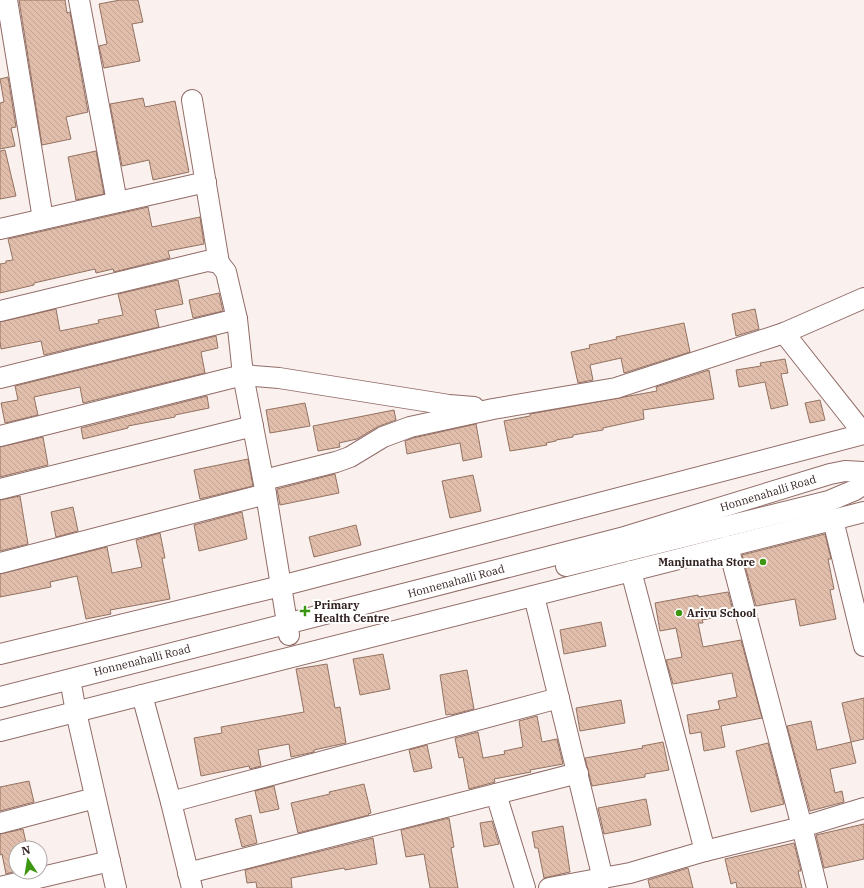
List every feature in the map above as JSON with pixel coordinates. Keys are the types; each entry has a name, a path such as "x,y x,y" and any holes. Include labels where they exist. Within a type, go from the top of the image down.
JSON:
{"street":[{"path":"7,0 43,219"},
{"path":"79,0 116,202"},
{"path":"192,100 220,263 226,272 237,318 244,375 265,487 288,630"},
{"path":"0,229 206,182"},
{"path":"0,311 207,261 220,263"},
{"path":"0,563 265,487 350,457 383,437 410,427 493,408 616,388 784,333 864,298"},
{"path":"0,378 237,318"},
{"path":"0,654 281,586 864,434 784,333"},
{"path":"0,436 244,375 279,378 449,405 493,408"},
{"path":"0,489 254,426"},
{"name":"Honnenahalli Road","path":"0,708 72,690 621,538 830,474 845,471 864,472"},
{"name":"Honnenahalli Road","path":"0,697 829,501 855,490 864,484"},
{"path":"0,731 864,512"},
{"path":"833,520 864,646"},
{"path":"728,546 817,888"},
{"path":"631,571 705,851"},
{"path":"534,596 603,879"},
{"path":"72,690 116,888"},
{"path":"142,695 171,802 190,881 496,794 578,773"},
{"path":"171,802 560,698"},
{"path":"496,794 525,888"},
{"path":"0,823 95,798"},
{"path":"549,888 630,873 705,851 802,827 864,808"},
{"path":"0,887 34,883 110,861"}],"building":[{"path":"19,0 65,0 67,13 70,12 88,112 66,117 71,139 42,145"},
{"path":"120,0 138,0 143,22 132,24 140,61 104,68 99,46 107,44 99,4"},
{"path":"8,77 16,127 11,128 15,146 0,149 0,103 4,102 0,79"},
{"path":"143,98 145,107 175,101 189,172 153,180 149,160 122,166 110,104"},
{"path":"5,150 16,196 0,199 0,151"},
{"path":"96,151 104,194 76,200 68,157"},
{"path":"148,207 152,227 200,217 204,244 168,251 170,258 114,272 113,269 96,273 95,269 34,283 34,285 0,293 0,264 13,260 8,239"},
{"path":"178,280 183,304 155,310 159,327 44,355 41,341 1,349 0,322 56,309 60,331 99,323 98,320 123,315 118,294"},
{"path":"219,293 223,311 193,318 189,300"},
{"path":"755,309 759,329 736,336 732,314"},
{"path":"684,323 690,352 624,373 621,358 590,365 593,380 578,383 571,352 590,348 589,345 617,339 616,337"},
{"path":"216,336 218,348 201,352 205,373 83,403 80,387 34,397 38,415 5,423 1,403 18,400 15,386"},
{"path":"785,359 788,373 781,374 788,405 771,409 765,382 739,387 736,370 761,366 760,363"},
{"path":"709,370 714,399 643,410 644,419 603,428 603,430 573,435 573,437 546,443 547,445 510,451 504,421 530,416 530,414 657,391 656,387"},
{"path":"207,396 209,408 175,415 175,417 128,426 128,428 83,439 81,428"},
{"path":"820,400 825,420 810,423 805,403"},
{"path":"305,403 310,426 270,433 266,410"},
{"path":"394,410 396,420 377,427 357,439 339,443 340,447 318,451 313,426"},
{"path":"476,424 482,457 463,461 460,443 407,454 405,441"},
{"path":"43,437 48,465 0,477 0,447"},
{"path":"248,459 253,486 200,499 194,470"},
{"path":"335,474 339,493 280,505 277,489"},
{"path":"473,475 481,511 450,518 442,481"},
{"path":"20,496 28,544 0,551 0,500"},
{"path":"73,507 78,531 56,537 51,512"},
{"path":"242,512 247,539 199,551 194,525"},
{"path":"356,525 361,545 314,557 309,537"},
{"path":"160,533 165,558 162,558 170,599 110,610 111,614 86,619 77,576 50,582 51,587 0,597 0,574 107,547 112,573 142,567 136,540"},
{"path":"825,534 831,559 828,559 834,589 830,590 836,619 800,626 795,599 756,606 742,555"},
{"path":"728,592 734,614 702,620 703,623 698,623 703,647 741,640 762,718 721,726 725,747 704,751 701,732 690,734 687,715 720,709 718,701 737,697 732,673 673,684 666,660 682,657 676,628 660,631 655,603 698,595 698,597"},
{"path":"601,622 606,646 564,654 560,630"},
{"path":"383,654 390,689 360,695 353,659"},
{"path":"327,664 335,708 340,707 346,743 291,757 289,744 258,750 261,766 250,769 249,766 201,776 194,738 222,733 221,727 304,712 296,669"},
{"path":"467,670 474,709 446,715 440,675"},
{"path":"864,698 864,739 851,742 842,703"},
{"path":"621,700 625,723 580,731 576,708"},
{"path":"537,716 542,742 557,739 563,764 494,779 495,782 469,789 463,757 459,758 455,738 478,732 483,758 505,754 504,751 523,747 519,721"},
{"path":"811,721 817,750 851,742 856,763 830,769 835,793 842,791 844,802 810,811 787,726"},
{"path":"663,742 669,770 645,774 645,777 592,786 585,758 643,748 642,746"},
{"path":"768,743 784,804 751,812 736,751"},
{"path":"427,745 432,768 414,772 409,750"},
{"path":"29,781 34,802 0,811 0,787"},
{"path":"364,784 371,813 368,814 369,815 298,833 291,803"},
{"path":"274,786 279,809 260,813 255,791"},
{"path":"646,799 651,825 604,834 598,808"},
{"path":"251,815 257,843 242,847 235,819"},
{"path":"449,818 454,847 451,848 458,888 430,888 424,854 406,857 401,830"},
{"path":"492,821 499,844 484,847 480,823"},
{"path":"864,824 864,859 824,868 816,835"},
{"path":"563,826 570,872 544,878 538,848 535,848 532,832"},
{"path":"23,829 25,840 8,840 8,873 6,874 2,854 0,855 0,834"},
{"path":"373,838 377,864 345,870 344,868 291,878 292,888 257,888 256,882 247,883 245,870"},
{"path":"794,843 801,871 798,871 802,888 737,888 736,882 731,884 725,859"},
{"path":"688,868 693,888 650,888 648,880"}],"place":[{"name":"Manjunatha Store","path":"763,562"},
{"name":"Primary Health Centre","path":"305,611"},
{"name":"Arivu School","path":"679,613"}]}
